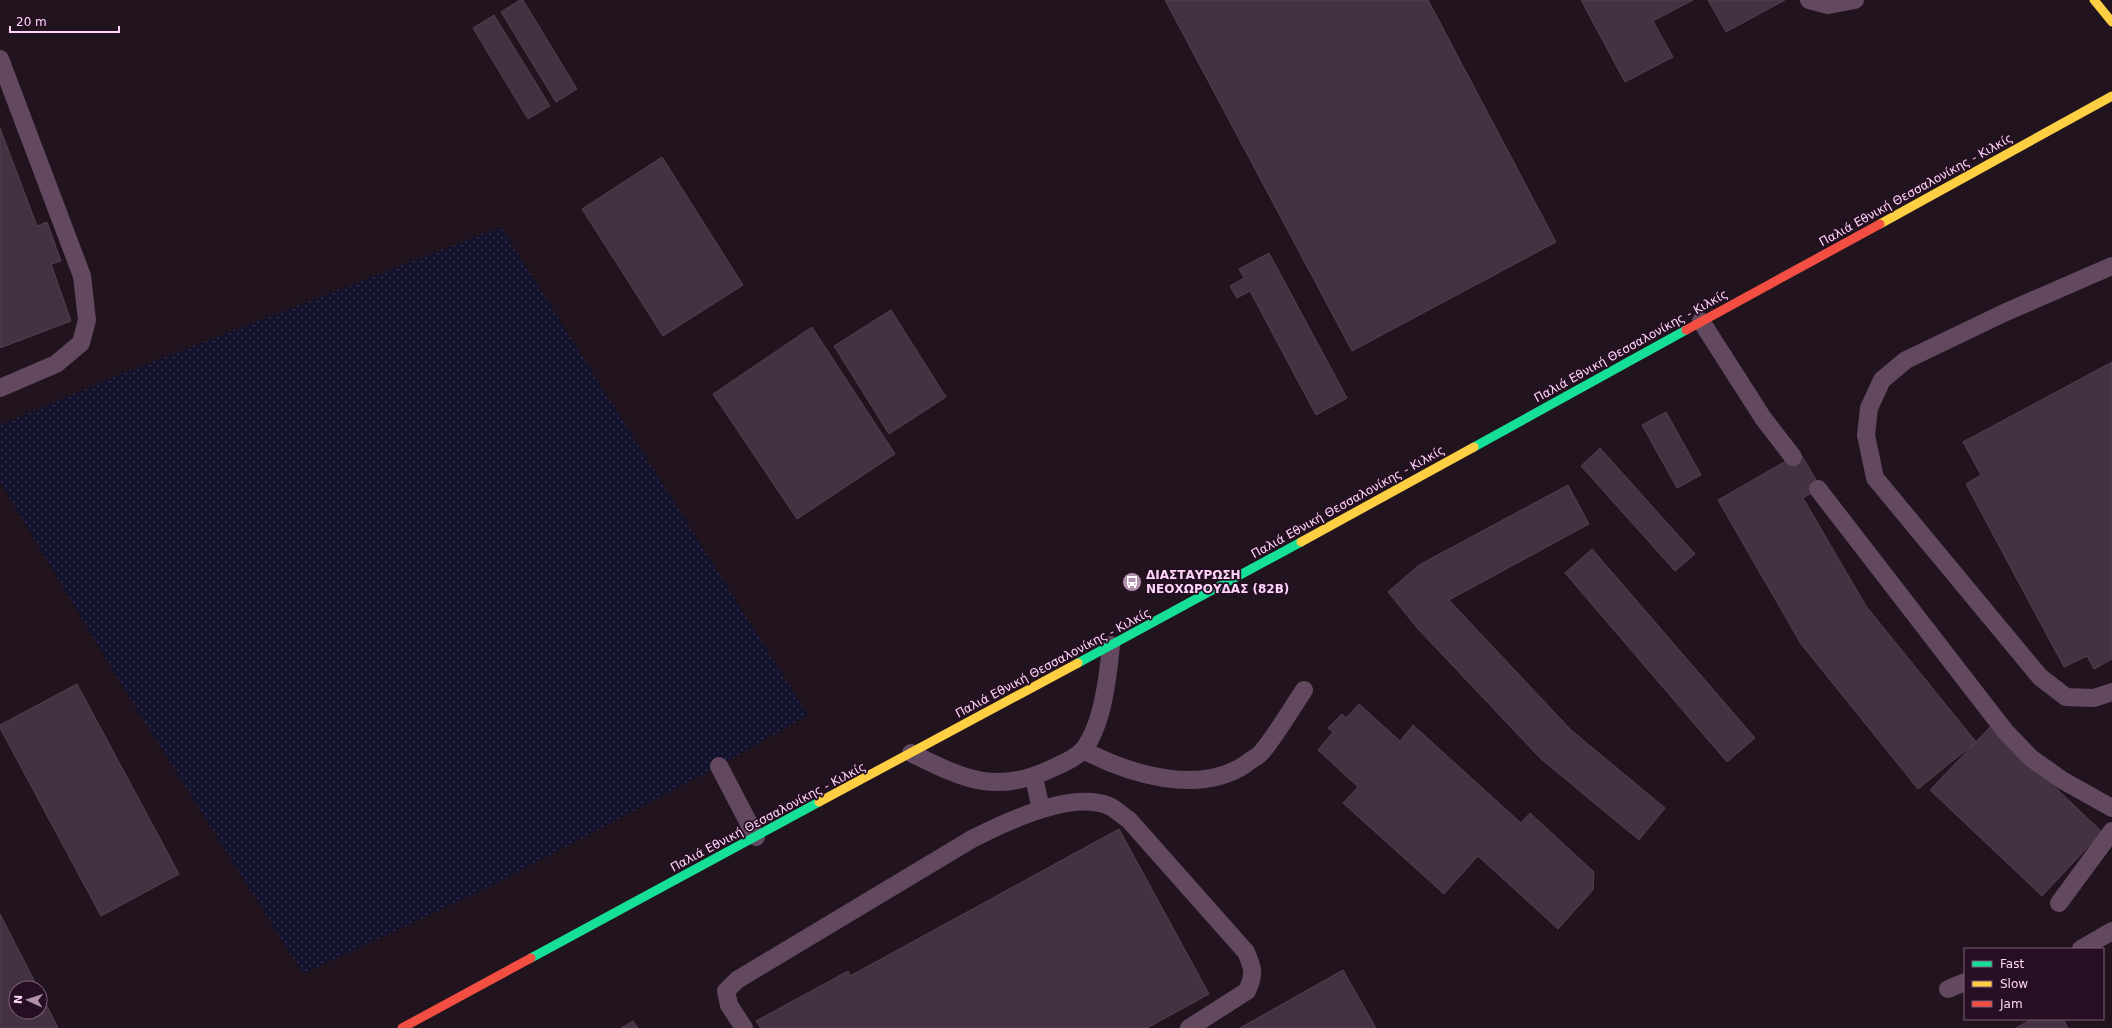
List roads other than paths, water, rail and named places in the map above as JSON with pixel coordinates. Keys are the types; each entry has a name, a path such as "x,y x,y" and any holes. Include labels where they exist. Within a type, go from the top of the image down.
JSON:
{"main road":[{"path":"2094,0 2112,22"},
{"name":"Παλιά Εθνική Θεσσαλονίκης - Κιλκίς","path":"402,1028 1112,645 2112,96"}],"lane":[{"path":"1809,0 1828,5 1855,0"},
{"path":"0,59 82,276 87,320 81,343 56,364 0,388"},
{"path":"2112,266 2006,312 1906,360 1882,380 1870,408 1866,435 1875,478 2040,677 2066,697 2094,698 2112,692"},
{"path":"1701,322 1762,418 1793,457"},
{"path":"1818,489 2006,731 2031,758 2056,776 2112,808"},
{"path":"911,753 953,774 974,780 1001,784 1034,778 1072,759 1083,750 1094,728 1105,694 1112,645"},
{"path":"1083,750 1110,764 1146,775 1180,779 1212,778 1235,771 1260,754 1304,690"},
{"path":"719,766 756,837"},
{"path":"1034,778 1041,809"},
{"path":"744,1028 729,1004 726,991 736,980 972,839 1006,822 1041,809 1080,802 1109,806 1130,820 1246,952 1253,968 1252,980 1247,991 1189,1028"},
{"path":"2059,903 2112,831"},
{"path":"2082,948 2112,931"},
{"path":"1948,989 1964,982"}],"place":[{"name":"ΔΙΑΣΤΑΥΡΩΣΗ ΝΕΟΧΩΡΟΥΔΑΣ (82Β)","path":"1132,582"}]}
